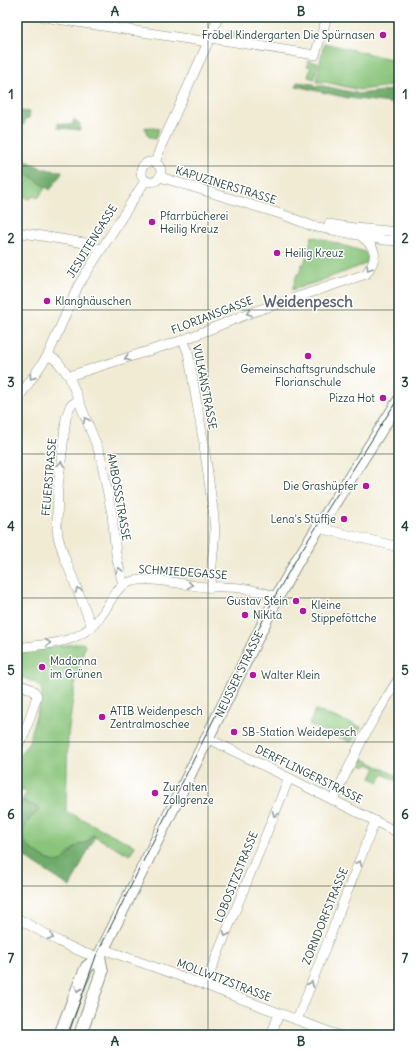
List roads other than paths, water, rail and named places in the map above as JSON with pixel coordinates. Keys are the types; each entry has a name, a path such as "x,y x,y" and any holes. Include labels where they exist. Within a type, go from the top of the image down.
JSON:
{"main road":[{"name":"NEUSSER STRASSE","path":"60,1035 87,967 101,953 277,597 399,401"},
{"path":"80,1035 102,972 101,953"}],"street":[{"path":"44,17 316,55 327,17"},
{"path":"155,163 161,146 218,17"},
{"path":"147,163 155,163 161,169 160,177 152,183 145,181 141,174 142,168 147,163"},
{"name":"KAPUZINERSTRASSE","path":"160,177 284,215 312,226 361,236 399,241"},
{"name":"JESUITENGASSE","path":"17,400 48,355 78,286 145,181"},
{"name":"KAPUZINERSTRASSE","path":"284,215 354,228 399,232"},
{"path":"17,232 85,243 100,250"},
{"name":"FLORIANSGASSE","path":"69,376 183,340 250,313 366,274 371,268 375,254 372,245 361,236"},
{"name":"VULKANSTRASSE","path":"183,340 188,352 213,510 215,530 210,587"},
{"name":"AMBOSSSTRASSE","path":"48,355 57,361 69,376 100,454 112,514 116,554 123,585"},
{"name":"FEUERSTRASSE","path":"78,400 70,406 66,418 58,487 57,526 64,556 92,626"},
{"path":"319,528 399,547"},
{"name":"SCHMIEDEGASSE","path":"123,585 136,580 144,580 234,588 263,592 277,597"},
{"path":"17,648 66,640 79,636 92,626 102,615 113,596 123,585"},
{"path":"333,800 363,738 399,678"},
{"path":"17,684 32,689 38,696 24,735 17,746"},
{"name":"DERFFLINGERSTRASSE","path":"207,738 399,833"},
{"name":"LOBOSITZSTRASSE","path":"205,985 289,778"},
{"name":"ZORNDORFSTRASSE","path":"297,1020 375,821"},
{"name":"MOLLWITZSTRASSE","path":"17,918 60,942 84,953 101,953 205,985 337,1035"},
{"path":"271,1035 279,1014"}],"tram line":[{"path":"68,1035 96,956 275,596 298,556 399,397"}],"place":[{"name":"Fröbel Kindergarten Die Spürnasen","path":"383,35"},
{"name":"Pfarrbücherei Heilig Kreuz","path":"152,222"},
{"name":"Heilig Kreuz","path":"277,253"},
{"name":"Klanghäuschen","path":"47,301"},
{"name":"Gemeinschaftsgrundschule Florianschule","path":"308,356"},
{"name":"Pizza Hot","path":"383,398"},
{"name":"Die Grashüpfer","path":"366,486"},
{"name":"Lena's Stüffje","path":"344,519"},
{"name":"Gustav Stein","path":"296,601"},
{"name":"Kleine Stippeföttche","path":"303,611"},
{"name":"NiKita","path":"245,615"},
{"name":"Madonna im Grünen","path":"42,667"},
{"name":"Walter Klein","path":"253,675"},
{"name":"ATIB Weidenpesch Zentralmoschee","path":"102,717"},
{"name":"SB-Station Weidepesch","path":"234,732"},
{"name":"Zur alten Zollgrenze","path":"155,793"}],"district":[{"name":"Weidenpesch","path":"308,301"}]}
